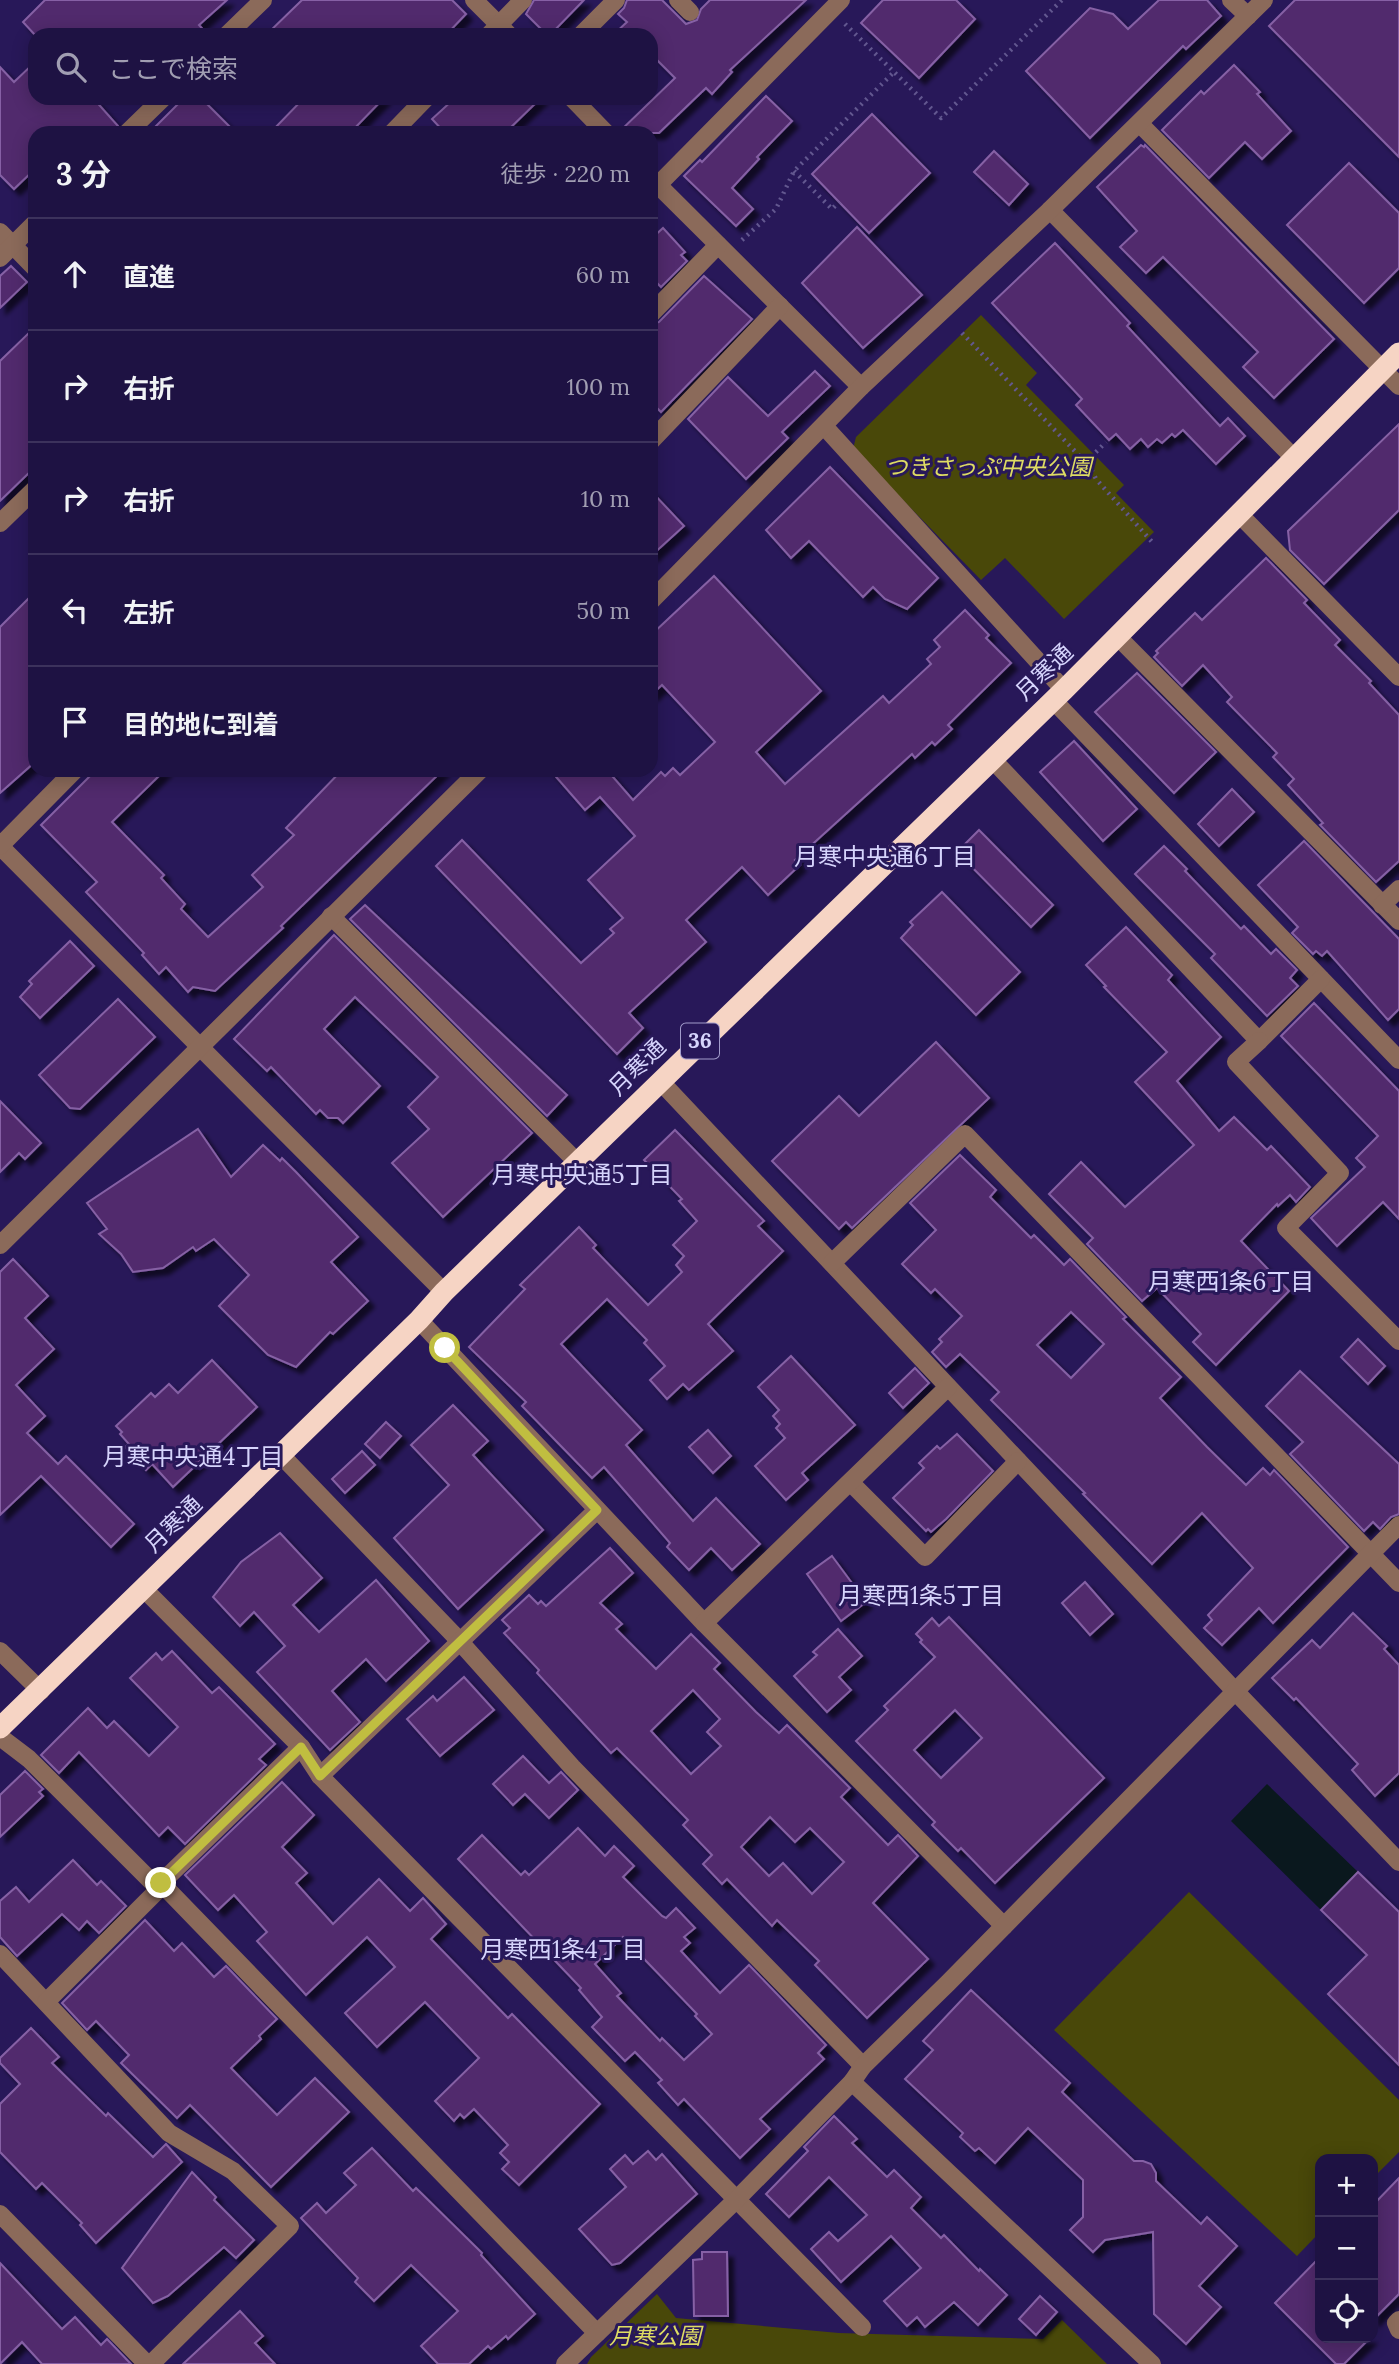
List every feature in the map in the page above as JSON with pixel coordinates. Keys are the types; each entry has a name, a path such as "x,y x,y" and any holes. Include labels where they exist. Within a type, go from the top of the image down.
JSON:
{"highway":[{"name":"月寒通","path":"0,1728 41,1691 419,1320 444,1292 1059,695 1399,353"}],"street":[{"path":"234,28 263,0"},
{"path":"474,0 496,28"},
{"path":"502,28 523,0"},
{"path":"588,28 615,0"},
{"path":"658,180 841,0"},
{"path":"1231,0 1248,16"},
{"path":"658,594 861,387 1140,124 1264,0"},
{"path":"134,126 156,105"},
{"path":"398,126 419,105"},
{"path":"579,105 599,126"},
{"path":"1140,124 1399,386"},
{"path":"658,189 726,246 780,306 861,387"},
{"path":"1050,210 1294,458"},
{"path":"28,228 4,245 28,263"},
{"path":"658,308 726,246"},
{"path":"658,434 780,306"},
{"path":"824,426 1059,695 1399,1060"},
{"path":"2,518 28,495"},
{"path":"1239,514 1399,677"},
{"path":"1117,636 1399,921"},
{"path":"992,759 1259,1041"},
{"path":"68,777 0,846 198,1048 444,1292"},
{"path":"0,1245 473,777"},
{"path":"1382,905 1399,889"},
{"path":"331,916 578,1163"},
{"path":"1321,979 1236,1062 1340,1173 1286,1228 1399,1341"},
{"path":"661,1082 1399,1862"},
{"path":"832,1263 965,1134 1399,1583"},
{"path":"419,1320 704,1623 1004,1926"},
{"path":"704,1623 948,1387"},
{"path":"281,1455 461,1643 572,1767 863,2066"},
{"path":"851,1483 925,1557 1018,1461"},
{"path":"320,1776 597,1510"},
{"path":"565,2364 737,2199 852,2081 863,2066 1399,1525"},
{"path":"144,1590 301,1747 320,1776 862,2327"},
{"path":"0,1651 41,1691"},
{"path":"0,1737 29,1759 160,1886 597,2333"},
{"path":"46,2002 301,1747"},
{"path":"0,1954 169,2133 233,2171 290,2226 149,2364 0,2214"},
{"path":"852,2081 1152,2364"},
{"path":"1399,2320 1396,2323 1399,2330"}],"path":[{"path":"840,18 941,118 1062,0"},
{"path":"726,246 776,209 794,171 894,72"},
{"path":"794,171 832,209 839,202"},
{"path":"962,333 1086,462 1096,479 1154,544"},
{"path":"1086,462 1106,442"}],"green space":[{"name":"つきさっぷ中央公園","path":"981,315 1037,373 1026,385 1124,485 1116,493 1154,532 1064,619 1005,558 981,580 853,449 856,437"},
{"path":"1189,1892 1399,2100 1399,2152 1378,2173 1378,2154 1315,2154 1315,2237 1297,2256 1054,2030"},
{"name":"月寒公園","path":"657,2294 676,2318 839,2333 1043,2339 1062,2320 1107,2364 587,2364 591,2357"}],"shaded area":[{"path":"1267,1784 1358,1872 1321,1910 1231,1821"}],"building":[{"path":"45,0 227,0 199,25 202,28 29,28 23,22"},
{"path":"302,0 452,0 466,14 453,28 273,28"},
{"path":"534,0 584,0 557,28 540,28 526,14"},
{"path":"627,0 662,0 686,24 697,20 701,9 710,0 806,0 730,70 732,72 712,94 706,88 659,133 658,126 625,126 647,105 658,105 658,94 675,78 658,61 658,28 621,28 627,22 618,14"},
{"path":"883,0 956,0 975,19 919,78 861,23"},
{"path":"1159,0 1207,0 1221,16 1186,49 1183,46 1090,138 1026,71 1090,8 1113,14 1128,29"},
{"path":"1295,0 1399,0 1399,157 1269,26"},
{"path":"1234,65 1291,131 1262,159 1245,142 1209,178 1162,130 1201,91 1204,94"},
{"path":"0,67 14,82 28,69 28,105 99,105 118,126 28,126 28,176 14,189 0,175"},
{"path":"766,96 792,121 732,188 753,209 736,226 684,176 700,160 702,162"},
{"path":"177,105 208,105 229,126 156,126"},
{"path":"297,105 377,105 357,126 277,126"},
{"path":"447,105 534,105 512,126 438,126 432,119"},
{"path":"872,114 930,173 869,233 812,174"},
{"path":"1141,145 1145,145 1334,339 1274,398 1243,367 1258,352 1163,257 1146,273 1120,247 1137,231 1097,187"},
{"path":"994,151 1028,184 1009,205 974,172"},
{"path":"1349,163 1399,213 1399,268 1364,303 1287,225"},
{"path":"857,227 922,295 863,348 802,283"},
{"path":"663,228 685,252 681,255 687,261 661,287 658,284 658,233"},
{"path":"1055,243 1130,323 1127,326 1220,426 1228,418 1245,436 1216,464 1183,430 1175,437 1172,434 1162,443 1157,439 1148,447 1141,439 1130,449 1116,434 1109,440 1076,405 1082,399 992,303"},
{"path":"11,266 27,282 0,308 0,276"},
{"path":"704,276 752,319 661,412 658,409 659,322"},
{"path":"28,334 28,474 0,501 0,361"},
{"path":"815,371 830,386 782,432 788,438 746,479 688,419 728,377 768,416"},
{"path":"1399,424 1399,510 1324,584 1290,550 1288,531"},
{"path":"830,467 938,578 907,609 885,599 873,587 863,597 809,541 791,558 766,530"},
{"path":"658,498 684,526 658,550"},
{"path":"1266,558 1307,600 1304,603 1340,640 1335,645 1371,681 1369,683 1399,715 1399,861 1376,882 1320,825 1323,823 1288,785 1294,779 1273,757 1277,753 1227,702 1232,697 1203,665 1182,686 1154,657 1158,653 1156,651 1195,613 1202,620"},
{"path":"714,576 821,691 756,752 785,784 883,696 889,703 931,664 927,659 940,647 934,640 965,610 989,635 986,638 1011,663 948,725 952,729 935,745 932,742 915,758 912,754 795,860 800,865 768,895 742,867 686,920 706,942 629,1013 643,1028 617,1054 436,866 462,840 581,963 614,933 610,929 623,918 588,880 635,836 600,797 585,810 556,777 613,777 633,800 661,772 665,776 673,768 680,775 715,742 662,685 658,689 658,628"},
{"path":"28,599 28,768 0,793 0,627"},
{"path":"1137,673 1216,752 1174,793 1095,712"},
{"path":"1074,741 1137,809 1103,841 1040,772"},
{"path":"89,777 158,777 112,822 164,875 161,878 185,904 181,909 208,937 263,887 252,875 294,835 286,828 335,777 436,777 281,926 283,928 215,991 193,987 188,992 166,967 159,974 142,955 144,953 86,892 97,882 41,825"},
{"path":"1232,789 1254,812 1219,846 1198,824"},
{"path":"979,830 1053,905 1031,927 957,852"},
{"path":"1304,841 1399,939 1399,1009 1388,1020 1327,951 1322,956 1316,951 1313,954 1292,933 1298,927 1258,885"},
{"path":"1164,846 1241,929 1244,926 1271,954 1276,949 1297,970 1290,978 1298,986 1267,1016 1211,958 1215,954 1135,874"},
{"path":"942,892 1020,972 976,1015 901,938 913,925 910,922"},
{"path":"365,905 567,1095 547,1116 350,919"},
{"path":"1126,927 1172,975 1168,980 1221,1037 1177,1081 1219,1131 1234,1117 1267,1150 1271,1146 1310,1187 1296,1202 1290,1195 1278,1206 1277,1204 1241,1241 1289,1291 1216,1365 1193,1342 1201,1334 1157,1288 1142,1301 1087,1244 1093,1238 1049,1194 1081,1162 1125,1207 1194,1145 1135,1082 1167,1052 1086,965"},
{"path":"334,935 532,1133 443,1217 392,1163 429,1129 408,1107 438,1077 355,997 324,1029 380,1086 343,1123 338,1118 328,1118 320,1110 316,1114 271,1067 267,1071 234,1039"},
{"path":"70,941 94,966 40,1018 20,997 32,984 29,981"},
{"path":"118,999 155,1037 80,1109 70,1108 39,1075"},
{"path":"1314,1003 1399,1091 1399,1219 1383,1202 1337,1246 1311,1218 1365,1167 1356,1158 1378,1136 1281,1036"},
{"path":"936,1042 989,1098 852,1228 846,1222 839,1229 772,1161 839,1096 859,1116"},
{"path":"0,1101 41,1143 25,1159 19,1153 0,1172"},
{"path":"198,1129 231,1177 263,1145 280,1161 282,1158 358,1237 331,1262 368,1301 333,1334 330,1332 296,1367 268,1355 219,1306 249,1275 214,1239 196,1251 193,1247 163,1268 133,1272 121,1254 99,1234 107,1229 87,1203"},
{"path":"675,1130 764,1221 758,1226 783,1251 708,1324 733,1351 689,1390 683,1384 667,1399 650,1380 665,1366 644,1343 647,1340 607,1299 561,1344 642,1430 626,1445 693,1521 716,1498 760,1544 732,1570 711,1548 689,1570 667,1547 670,1543 604,1467 592,1478 522,1406 526,1402 469,1347 525,1289 520,1285 579,1227 596,1245 593,1248 648,1305 682,1272 676,1265 684,1256 673,1245 697,1221 679,1201 682,1199 644,1160"},
{"path":"960,1155 996,1190 990,1197 1031,1238 1034,1235 1064,1265 1070,1259 1126,1317 1123,1319 1181,1377 1160,1398 1207,1447 1246,1485 1263,1468 1270,1475 1274,1470 1348,1547 1273,1623 1259,1608 1222,1645 1204,1628 1212,1620 1208,1615 1253,1568 1202,1513 1152,1564 991,1400 999,1392 960,1354 946,1367 932,1352 942,1342 939,1339 962,1316 935,1289 931,1293 902,1264 936,1230 910,1203","holes":["1071,1312 1104,1344 1071,1378 1037,1345"]},
{"path":"13,1259 48,1296 25,1318 54,1349 16,1385 45,1416 27,1433 58,1464 66,1456 134,1524 111,1547 41,1476 0,1515 0,1272"},
{"path":"1358,1339 1385,1366 1368,1384 1341,1357"},
{"path":"791,1356 855,1425 802,1473 808,1480 786,1500 755,1466 785,1438 776,1428 780,1424 773,1416 779,1410 758,1387"},
{"path":"212,1360 257,1407 173,1487 152,1464 146,1470 125,1447 129,1444 116,1426 151,1393 155,1397 169,1384 178,1393"},
{"path":"915,1368 929,1383 903,1408 889,1393"},
{"path":"1300,1371 1399,1464 1399,1514 1391,1517 1380,1529 1373,1522 1364,1531 1290,1454 1303,1442 1266,1406"},
{"path":"453,1405 488,1441 473,1455 543,1530 458,1609 394,1538 449,1485 411,1445"},
{"path":"386,1422 401,1436 380,1458 365,1444"},
{"path":"708,1430 731,1456 713,1473 689,1447"},
{"path":"957,1434 993,1471 946,1519 931,1532 928,1529 926,1531 893,1498 924,1468 919,1463 937,1446 940,1449"},
{"path":"362,1451 375,1465 345,1493 332,1479"},
{"path":"280,1533 322,1578 293,1605 319,1632 376,1580 429,1641 386,1681 366,1659 332,1691 360,1722 330,1750 257,1672 285,1646 254,1612 240,1626 213,1597 241,1562"},
{"path":"610,1548 633,1573 600,1603 622,1624 616,1629 656,1669 691,1634 720,1663 714,1669 756,1712 779,1733 787,1725 850,1788 841,1797 888,1845 898,1835 918,1856 873,1903 928,1959 867,2018 815,1965 819,1961 777,1920 772,1926 727,1879 722,1884 703,1864 712,1855 683,1825 688,1820 617,1748 611,1753 504,1633 510,1628 502,1620 529,1595 538,1604 541,1601 546,1606","holes":["693,1690 720,1719 707,1732 721,1746 691,1774 651,1731","770,1817 795,1842 810,1828 844,1862 812,1894 783,1863 769,1876 741,1847"]},
{"path":"832,1556 866,1602 841,1621 807,1574"},
{"path":"1085,1582 1113,1614 1090,1635 1062,1603"},
{"path":"1353,1613 1387,1646 1384,1649 1399,1665 1399,1773 1375,1796 1352,1770 1358,1764 1296,1698 1294,1700 1272,1678 1312,1640 1320,1648"},
{"path":"949,1617 1104,1778 995,1883 961,1848 958,1851 932,1825 935,1822 856,1741 888,1710 884,1706 935,1657 916,1634 932,1618 939,1626","holes":["955,1710 982,1738 941,1778 914,1750"]},
{"path":"838,1629 862,1656 839,1677 851,1690 827,1712 794,1676 817,1655 813,1652"},
{"path":"172,1651 212,1693 219,1687 275,1744 259,1759 266,1765 185,1844 168,1827 159,1836 79,1752 59,1773 41,1755 88,1708 107,1728 114,1721 149,1756 178,1727 130,1678 156,1653 162,1660"},
{"path":"464,1677 494,1710 440,1756 407,1719 433,1696 437,1701"},
{"path":"523,1756 549,1783 561,1772 578,1790 549,1818 525,1794 513,1805 493,1784"},
{"path":"25,1771 43,1789 39,1792 43,1796 0,1837 0,1795"},
{"path":"282,1782 314,1815 282,1847 307,1873 296,1883 333,1924 379,1879 410,1911 423,1898 446,1924 431,1939 508,2018 512,2014 600,2104 519,2185 502,2169 509,2162 500,2153 508,2145 474,2109 464,2118 460,2114 454,2121 435,2101 479,2058 425,2002 377,2047 345,2013 395,1967 367,1937 306,1995 257,1941 267,1932 234,1895 218,1910 185,1875"},
{"path":"578,1828 605,1856 614,1846 634,1866 623,1877 662,1916 666,1918 676,1908 695,1928 684,1937 690,1943 681,1951 720,1993 749,1965 826,2045 818,2053 824,2059 760,2119 770,2129 740,2158 684,2099 678,2105 658,2083 662,2080 635,2052 625,2061 592,2027 602,2017 579,1990 581,1988 458,1859 482,1835 521,1875 525,1871 529,1875","holes":["623,1937 697,2014 695,2016 712,2034 684,2060 662,2038 660,2041 617,1996 621,1993 595,1964"]},
{"path":"73,1860 97,1885 101,1881 126,1906 99,1933 87,1921 79,1930 62,1914 17,1956 0,1937 0,1901 16,1887 29,1902"},
{"path":"1358,1872 1399,1912 1399,2065 1328,1994 1367,1955 1321,1910"},
{"path":"145,1920 174,1951 182,1943 214,1977 226,1966 277,2019 231,2068 277,2115 315,2078 349,2112 271,2187 190,2105 177,2118 121,2063 129,2055 96,2021 87,2030 62,2003"},
{"path":"971,1990 1070,2083 1062,2092 1134,2161 1151,2164 1156,2173 1156,2181 1201,2224 1207,2217 1237,2246 1199,2286 1221,2307 1186,2344 1154,2314 1153,2232 1105,2240 1093,2252 1070,2230 1083,2217 1083,2180 1028,2128 995,2163 979,2148 975,2151 960,2137 963,2133 905,2079 933,2050 923,2041"},
{"path":"31,2028 59,2057 52,2063 106,2116 108,2113 153,2157 166,2144 182,2162 96,2243 80,2225 82,2223 42,2183 36,2189 0,2152 0,2104 20,2084 0,2063 0,2058"},
{"path":"834,2116 857,2139 852,2143 887,2177 894,2170 921,2197 911,2208 941,2238 944,2235 1007,2295 978,2325 954,2302 925,2327 917,2317 907,2326 884,2301 921,2268 891,2236 841,2282 811,2249 829,2232 838,2241 867,2215 829,2177 789,2217 766,2194 808,2151 804,2147"},
{"path":"372,2148 413,2191 416,2188 482,2253 535,2314 508,2339 506,2336 491,2349 488,2346 469,2364 438,2364 421,2346 458,2311 411,2265 374,2301 355,2282 358,2278 301,2218 317,2203 326,2213 356,2185 344,2173"},
{"path":"648,2151 656,2160 662,2154 697,2194 620,2263 612,2265 579,2229 626,2187 610,2169 625,2155 633,2164"},
{"path":"192,2172 216,2197 214,2200 254,2240 236,2258 224,2247 168,2296 153,2303 122,2268"},
{"path":"1399,2178 1399,2294 1378,2315 1378,2217 1378,2200"},
{"path":"702,2252 727,2252 728,2316 694,2316 693,2260 702,2259"},
{"path":"1315,2262 1315,2343 1275,2303"},
{"path":"0,2263 62,2329 75,2317 101,2345 107,2339 131,2364 42,2364 22,2342 0,2364"},
{"path":"1040,2296 1057,2312 1036,2335 1019,2319"},
{"path":"240,2311 263,2336 255,2343 275,2364 183,2364"},
{"path":"1315,2343 1365,2343 1344,2364 1336,2364"}],"district":[{"name":"月寒中央通6丁目","path":"885,857"},
{"name":"月寒中央通5丁目","path":"582,1175"},
{"name":"月寒西1条6丁目","path":"1231,1282"},
{"name":"月寒中央通4丁目","path":"193,1457"},
{"name":"月寒西1条5丁目","path":"921,1596"},
{"name":"月寒西1条4丁目","path":"563,1950"}],"route":[{"path":"161,1883 301,1747 320,1776 597,1510 445,1348"}]}
